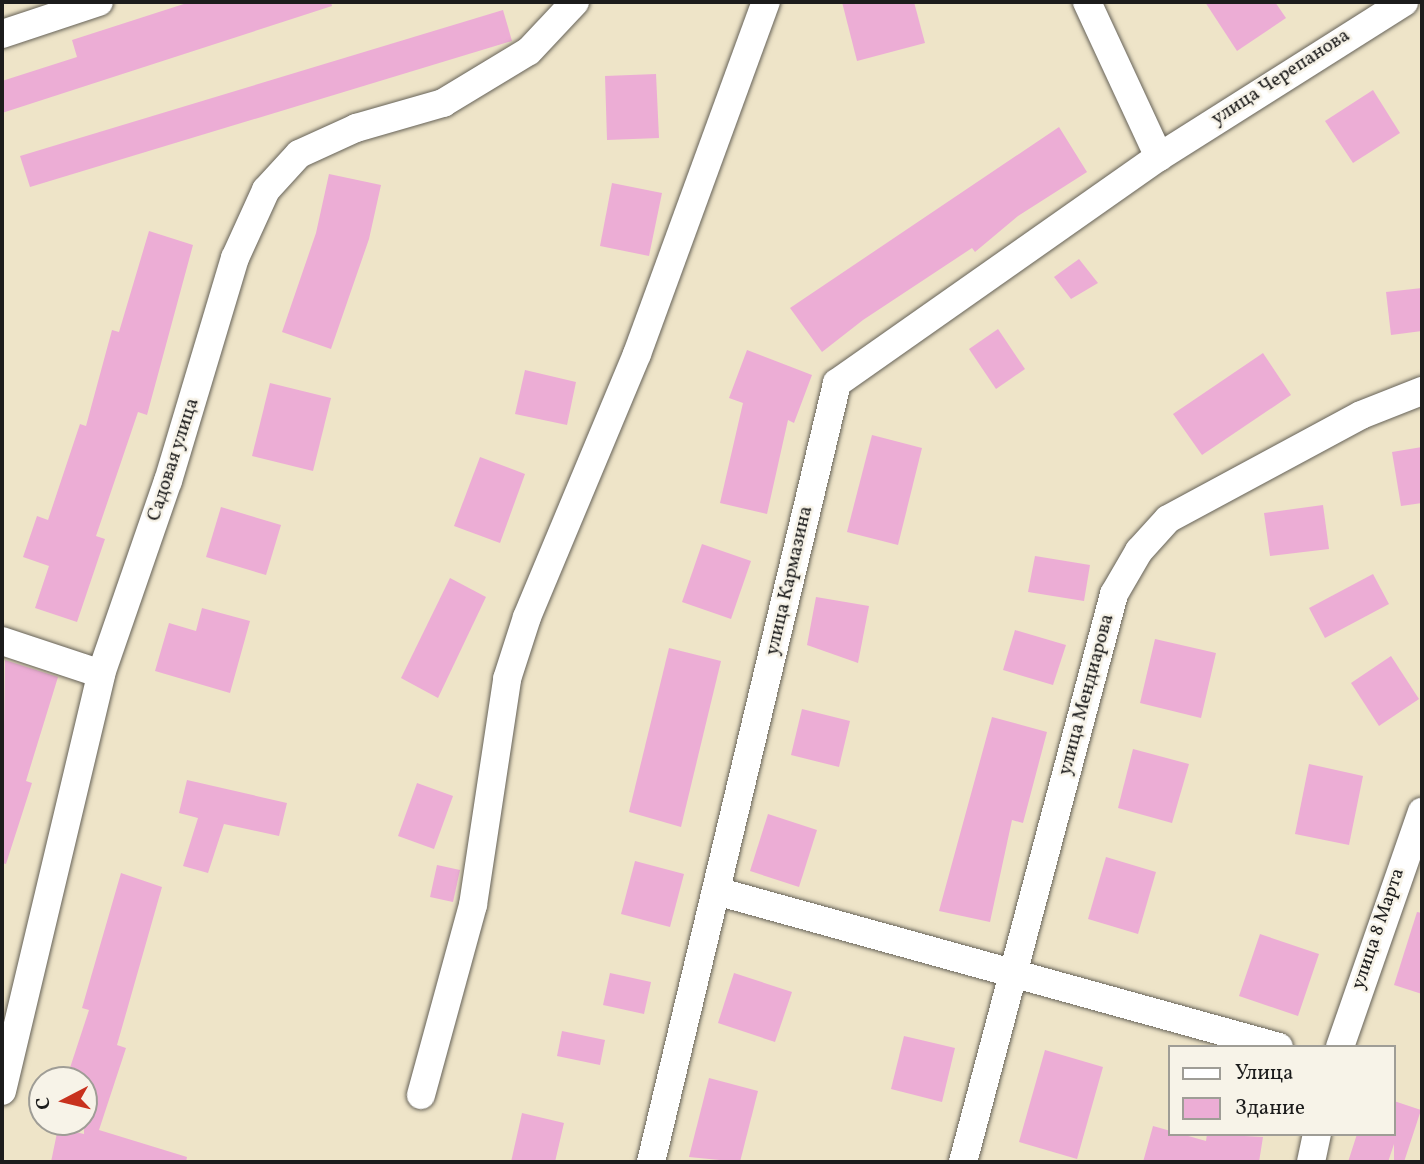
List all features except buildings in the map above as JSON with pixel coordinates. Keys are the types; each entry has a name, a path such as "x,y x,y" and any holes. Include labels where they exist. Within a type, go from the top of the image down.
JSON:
{"street":[{"path":"2,34 99,2"},
{"name":"Садовая улица","path":"2,1091 101,674 168,481 235,258 266,190 299,154 356,128 443,103 529,51 575,2"},
{"path":"421,1095 473,905 507,679 527,617 637,354 766,2"},
{"path":"1087,2 1159,157"},
{"name":"улица Черепанова","path":"1159,157 1404,2"},
{"name":"улица Кармазина","path":"651,1162 837,383 1159,157"},
{"name":"улица Мендиарова","path":"963,1162 1114,593 1139,551 1168,519 1361,415 1422,391"},
{"path":"2,641 101,674"},
{"name":"улица 8 Марта","path":"1341,1045 1422,812"},
{"path":"716,891 1272,1045"},
{"path":"1311,1162 1317,1136"}]}
